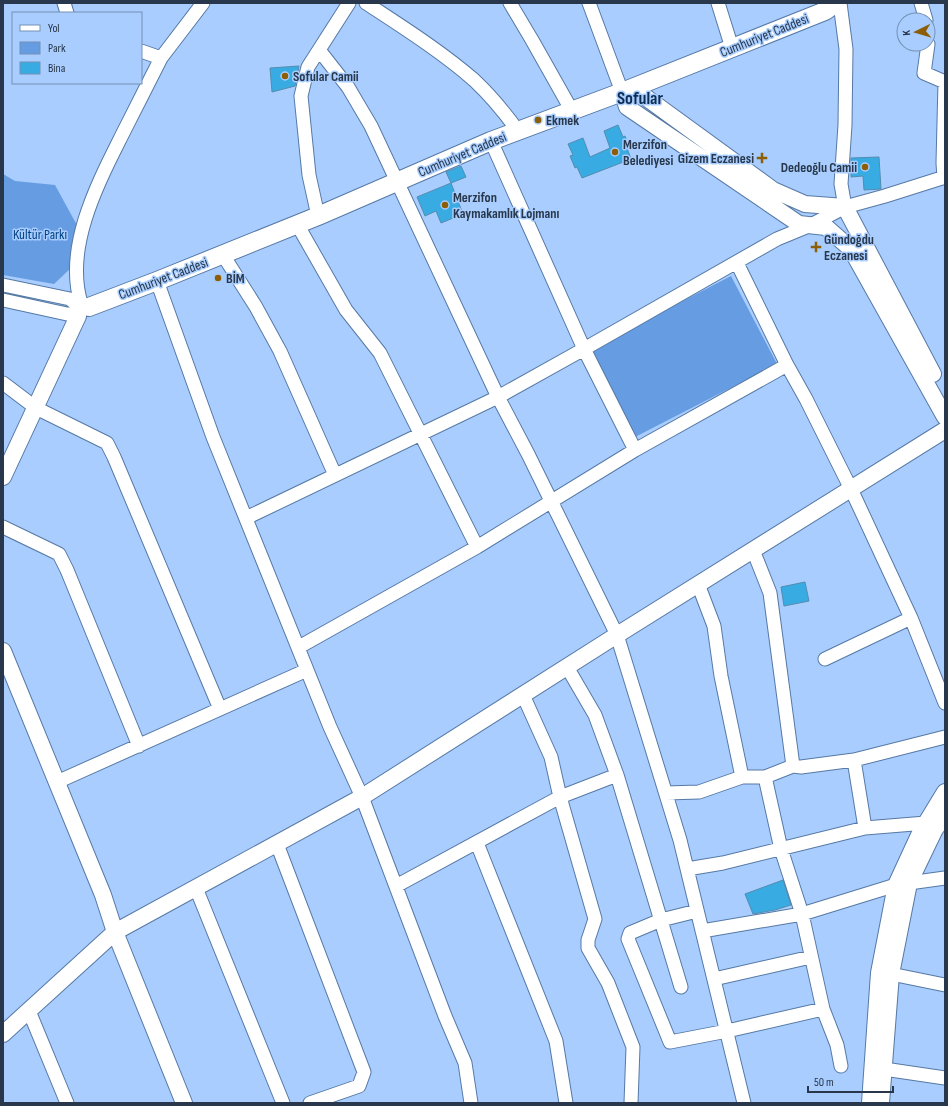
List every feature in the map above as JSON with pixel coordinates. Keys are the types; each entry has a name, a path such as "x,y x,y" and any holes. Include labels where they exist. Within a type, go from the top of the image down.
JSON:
{"main road":[{"name":"Cumhuriyet Caddesi","path":"80,309 157,281 318,216 518,131 627,90 825,11 836,3"}],"street":[{"path":"3,476 36,408 80,309 77,280 78,255 88,208 100,179 161,58 203,3"},
{"path":"318,216 309,175 301,96 308,67 349,3"},
{"path":"366,3 440,54 474,80 499,106 518,131"},
{"path":"510,3 572,111"},
{"path":"589,3 627,90 628,108 799,224 826,227 851,249 945,417"},
{"path":"718,3 732,48"},
{"path":"840,3 846,49 845,126 841,184 845,207 945,397"},
{"path":"319,50 334,68 360,106 371,126 498,397 552,500 617,635 680,840 744,1103"},
{"path":"142,51 161,58"},
{"path":"246,518 498,397 777,239 811,225 845,207 944,177 945,82 924,73 927,52"},
{"path":"627,90 773,190 805,204 845,207"},
{"path":"491,142 584,349 635,450"},
{"path":"297,224 346,310 380,353 477,547"},
{"path":"223,254 245,288 270,332 336,475"},
{"path":"737,263 787,365 806,399 851,489 911,618 945,703"},
{"path":"157,281 213,437 330,727 362,797 444,1016 465,1063 471,1103"},
{"path":"3,284 70,298 80,309"},
{"path":"3,300 66,314 80,309"},
{"path":"298,648 477,547 635,450 787,365"},
{"path":"3,384 36,408 107,443 220,709"},
{"path":"3,1034 115,932 362,797 698,584 945,430"},
{"path":"3,527 58,554 67,570 139,746"},
{"path":"753,550 770,593 793,766"},
{"path":"698,584 714,626 722,676 742,777"},
{"path":"825,658 911,618"},
{"path":"3,651 103,895 115,932 184,1103"},
{"path":"567,667 595,715 616,775 681,987"},
{"path":"57,782 307,670"},
{"path":"523,695 551,757 560,798 595,919 588,940 588,948 608,983 633,1047 631,1103"},
{"path":"666,793 699,792 742,777 765,778 793,766 854,760 945,737"},
{"path":"854,760 865,828"},
{"path":"396,886 560,798 616,775"},
{"path":"765,778 781,849 802,914 823,1009 837,1046 841,1066"},
{"path":"870,1103 879,973 902,884 920,833 945,792"},
{"path":"881,1103 891,974 902,884 935,829 945,816"},
{"path":"687,869 723,863 865,828 926,823"},
{"path":"477,843 556,1041 566,1103"},
{"path":"277,844 364,1072 360,1086 310,1103"},
{"path":"702,931 802,914 902,884 945,878"},
{"path":"196,888 283,1103"},
{"path":"697,911 661,920 630,933 628,939 670,1042 727,1031 823,1009"},
{"path":"714,979 811,956"},
{"path":"891,974 945,985"},
{"path":"29,1010 68,1103"},
{"path":"884,1069 945,1078"}],"green space":[{"name":"Kültür Parkı","path":"3,174 15,181 55,185 78,227 72,267 54,284 3,275"},
{"path":"731,276 777,364 635,437 590,349"}],"building":[{"name":"Sofular Camii","path":"299,66 295,86 272,92 270,68"},
{"name":"Merzifon Belediyesi","path":"618,125 623,137 625,136 631,159 582,178 577,167 575,168 570,156 573,155 568,144 583,138 590,157 610,148 604,131"},
{"name":"Dedeoğlu Camii","path":"879,157 881,189 864,190 863,176 851,177 851,158"},
{"path":"461,166 466,177 451,183 446,172"},
{"name":"Merzifon Kaymakamlık Lojmanı","path":"451,183 463,214 441,223 436,211 425,216 417,197"},
{"path":"805,582 809,601 784,606 781,587"},
{"path":"783,880 791,905 753,914 745,894"}],"place":[{"name":"Sofular Camii","path":"285,76"},
{"name":"Ekmek","path":"538,120"},
{"name":"Merzifon Belediyesi","path":"615,152"},
{"name":"Gizem Eczanesi","path":"762,158"},
{"name":"Dedeoğlu Camii","path":"865,167"},
{"name":"Merzifon Kaymakamlık Lojmanı","path":"445,205"},
{"name":"Gündoğdu Eczanesi","path":"816,247"},
{"name":"BİM","path":"218,278"}],"district":[{"name":"Sofular","path":"640,98"}]}
